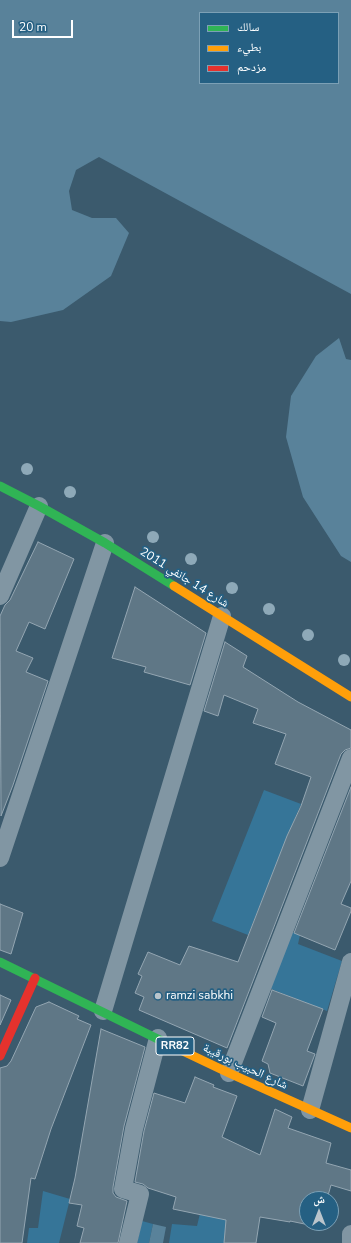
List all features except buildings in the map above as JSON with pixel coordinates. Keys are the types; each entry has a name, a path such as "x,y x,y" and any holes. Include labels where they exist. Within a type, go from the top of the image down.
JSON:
{"street":[{"name":"شارع 14 جانفي 2011","path":"0,486 105,543 351,696"},
{"path":"0,596 39,506"},
{"path":"0,858 105,543"},
{"path":"103,1011 222,616"},
{"path":"229,1073 351,758"},
{"name":"شارع الحبيب بورقيبة","path":"0,962 229,1073 351,1128"},
{"path":"310,1110 351,962"},
{"path":"0,1056 35,978"},
{"path":"128,1243 140,1194 123,1189 134,1129 158,1038"},
{"path":"351,1234 351,1243"}],"shaded area":[{"path":"0,0 351,0 351,294 99,157 76,170 69,191 72,210 92,218 116,218 129,233 111,276 63,310 11,322 0,321"},
{"path":"339,338 346,359 351,360 351,562 341,556 303,497 286,437 291,396 316,356"},
{"path":"264,790 301,804 248,935 212,921"},
{"path":"290,931 300,935 298,944 342,961 327,1011 266,987"},
{"path":"43,1191 70,1199 59,1243 27,1243 29,1228 38,1228"},
{"path":"203,1201 228,1205 224,1243 169,1243 172,1224 197,1226"},
{"path":"142,1221 153,1224 149,1243 137,1243"},
{"path":"153,1224 166,1227 163,1243 149,1243"}],"traffic: fast":[{"path":"0,486 105,543 174,586"},
{"path":"0,962 166,1043"}],"traffic: slow":[{"path":"174,586 351,697"},
{"path":"166,1043 351,1128"}],"traffic: jam":[{"path":"0,1056 35,978"}],"place":[{"name":"ramzi sabkhi","path":"158,996"}]}
